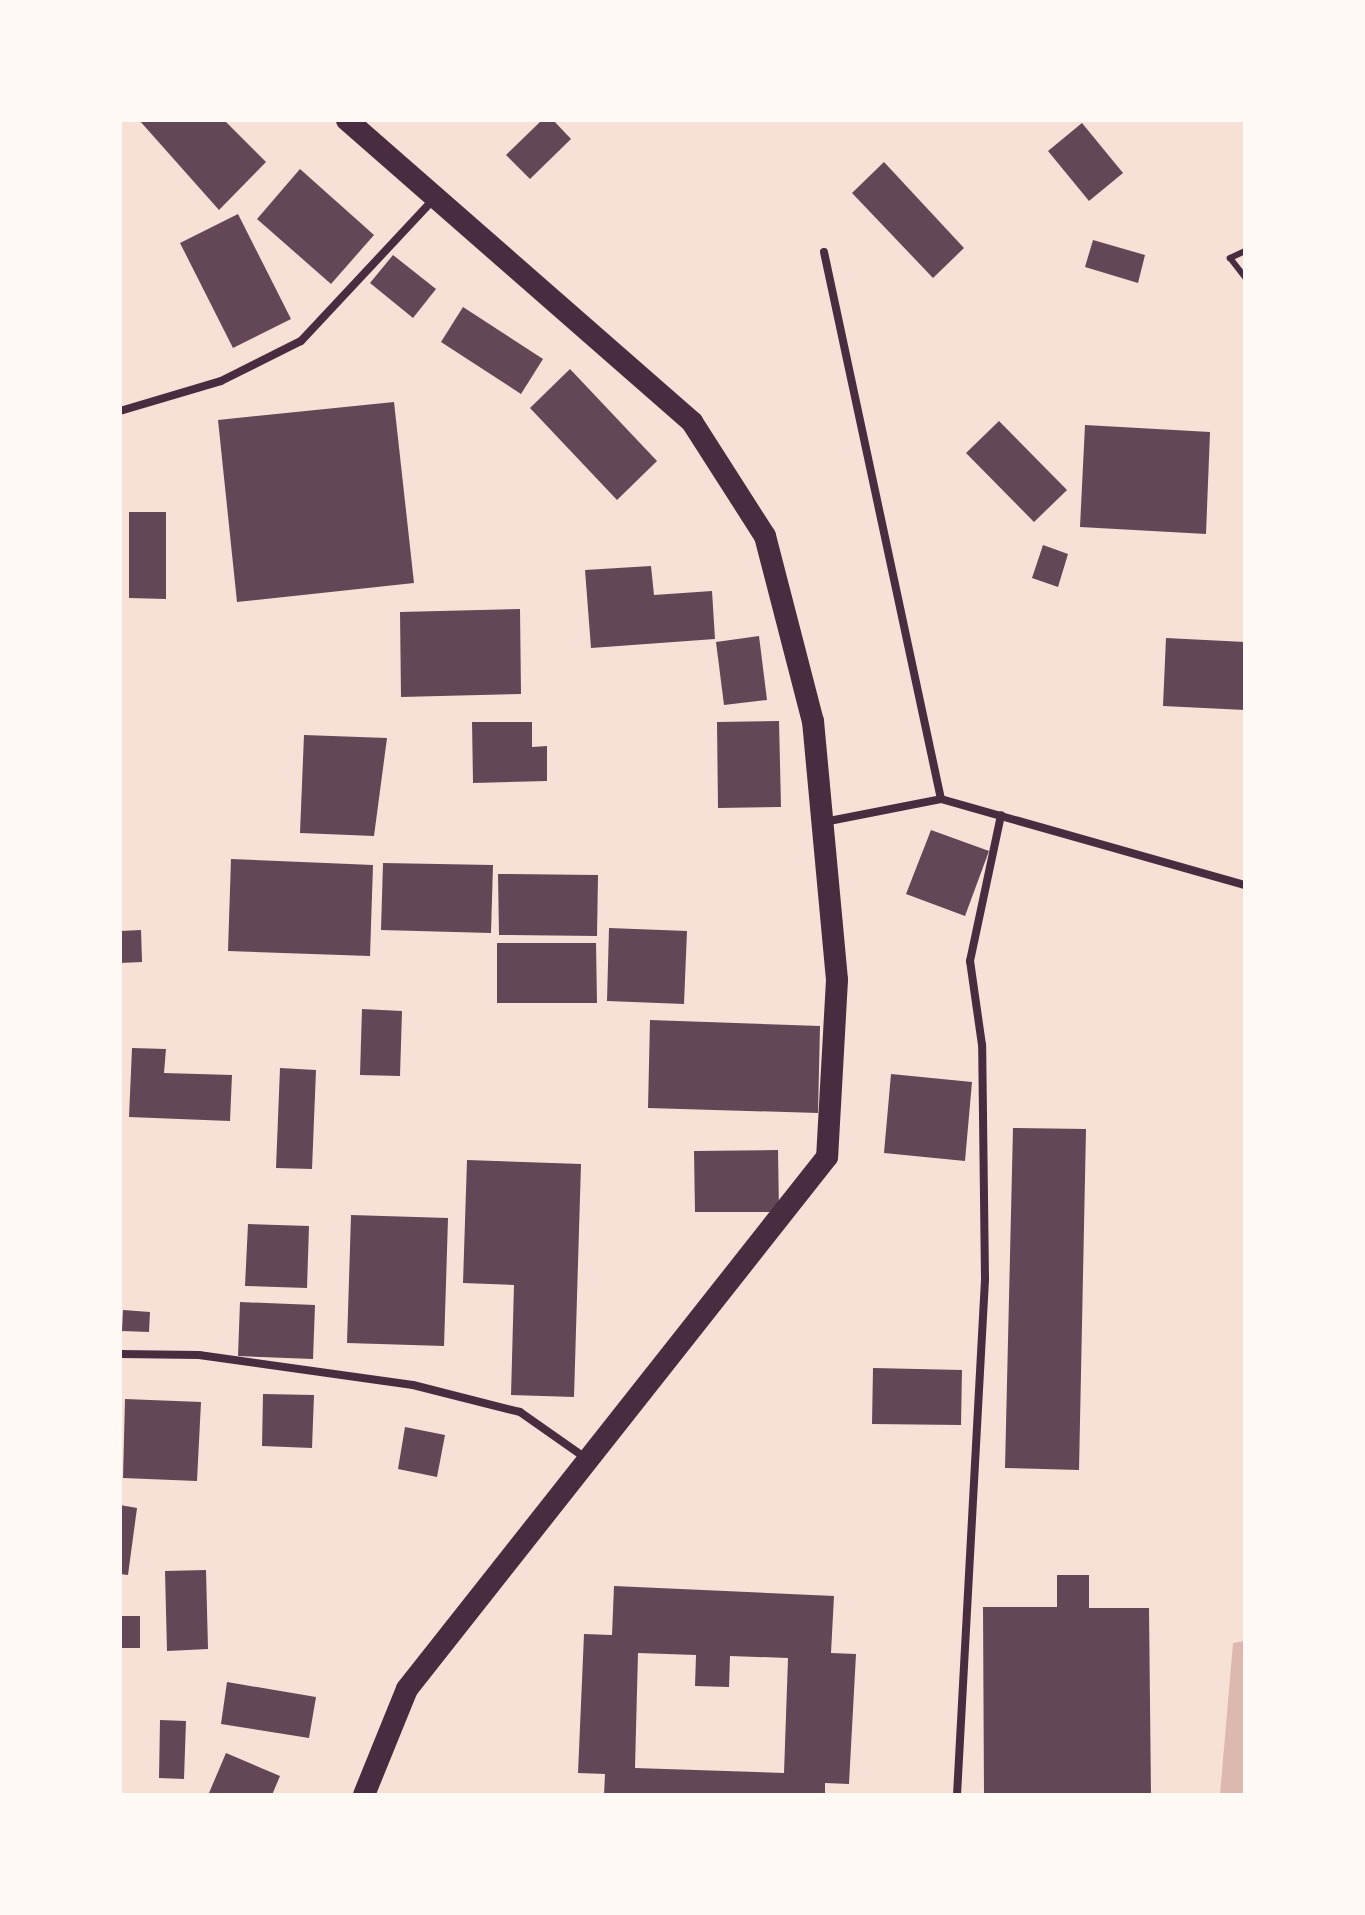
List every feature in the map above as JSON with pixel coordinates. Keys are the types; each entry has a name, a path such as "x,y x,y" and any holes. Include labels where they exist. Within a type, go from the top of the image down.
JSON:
{"highway":[{"path":"347,120 692,422 765,536 813,721 819,823 837,980 827,1157 584,1457 407,1689 364,1795"}],"street":[{"path":"120,411 221,381 301,341 434,199"},
{"path":"824,252 941,799"},
{"path":"819,823 941,799 1245,885"},
{"path":"957,1795 985,1279 982,1045 970,961 1001,815"},
{"path":"120,1354 199,1355 413,1385 520,1412 584,1457"}],"lane":[{"path":"1245,251 1230,258 1245,277"}],"shaded area":[{"path":"1245,1641 1245,1795 1220,1795 1233,1643"}],"building":[{"path":"139,120 224,120 266,162 219,210"},
{"path":"542,120 553,120 571,139 530,179 506,155"},
{"path":"1082,123 1123,173 1089,201 1048,151"},
{"path":"884,162 964,248 933,278 852,193"},
{"path":"300,169 374,235 331,284 257,219"},
{"path":"238,214 291,319 233,348 180,243"},
{"path":"1093,240 1145,255 1138,283 1085,267"},
{"path":"393,255 436,289 413,318 370,283"},
{"path":"463,307 543,359 521,394 441,342"},
{"path":"570,369 657,461 617,500 530,408"},
{"path":"394,402 414,583 237,602 218,420"},
{"path":"999,421 1067,490 1034,522 966,453"},
{"path":"1085,425 1210,432 1206,534 1080,527"},
{"path":"129,512 166,512 166,599 129,598"},
{"path":"1043,545 1068,554 1058,587 1032,578"},
{"path":"651,566 654,595 712,591 715,639 591,648 585,570"},
{"path":"520,609 521,694 401,697 400,612"},
{"path":"759,636 767,700 724,705 716,642"},
{"path":"1166,638 1245,642 1245,710 1163,706"},
{"path":"779,721 781,807 718,808 717,722"},
{"path":"472,722 532,722 532,747 547,746 547,781 473,783"},
{"path":"304,735 387,738 374,836 300,833"},
{"path":"931,830 989,851 965,916 906,894"},
{"path":"231,859 373,865 370,956 228,951"},
{"path":"383,863 493,865 491,933 381,930"},
{"path":"498,874 598,875 597,936 499,935"},
{"path":"609,928 687,931 684,1004 607,1001"},
{"path":"141,930 142,962 120,963 120,931"},
{"path":"497,943 596,943 597,1003 497,1003"},
{"path":"362,1009 402,1011 400,1076 360,1075"},
{"path":"650,1020 820,1026 818,1113 648,1108"},
{"path":"132,1048 166,1049 164,1073 232,1075 230,1121 129,1117"},
{"path":"280,1068 316,1070 312,1169 276,1168"},
{"path":"891,1074 972,1082 965,1161 884,1153"},
{"path":"1013,1128 1086,1129 1079,1470 1005,1468"},
{"path":"778,1150 779,1212 695,1212 694,1151"},
{"path":"467,1160 581,1164 574,1397 511,1395 514,1285 463,1283"},
{"path":"351,1215 448,1218 444,1346 347,1343"},
{"path":"248,1224 309,1226 307,1288 245,1286"},
{"path":"240,1302 315,1305 313,1359 238,1356"},
{"path":"123,1310 150,1312 149,1332 122,1331"},
{"path":"873,1368 962,1370 961,1425 872,1424"},
{"path":"263,1394 314,1395 312,1448 262,1446"},
{"path":"125,1399 201,1402 197,1481 123,1478"},
{"path":"405,1427 445,1435 437,1477 398,1469"},
{"path":"120,1505 137,1508 128,1575 120,1574"},
{"path":"206,1570 208,1649 167,1651 165,1571"},
{"path":"1057,1575 1089,1575 1089,1608 1149,1608 1151,1795 984,1795 983,1607 1057,1607"},
{"path":"614,1586 834,1596 831,1653 856,1654 849,1784 825,1783 825,1795 604,1795 605,1774 578,1773 584,1634 612,1635","holes":["638,1653 696,1655 695,1686 729,1687 730,1656 788,1658 784,1773 635,1768"]},
{"path":"120,1616 140,1616 140,1648 120,1648"},
{"path":"227,1682 316,1697 309,1738 221,1724"},
{"path":"160,1720 186,1721 184,1779 159,1778"},
{"path":"226,1753 280,1776 272,1795 209,1793"}]}
